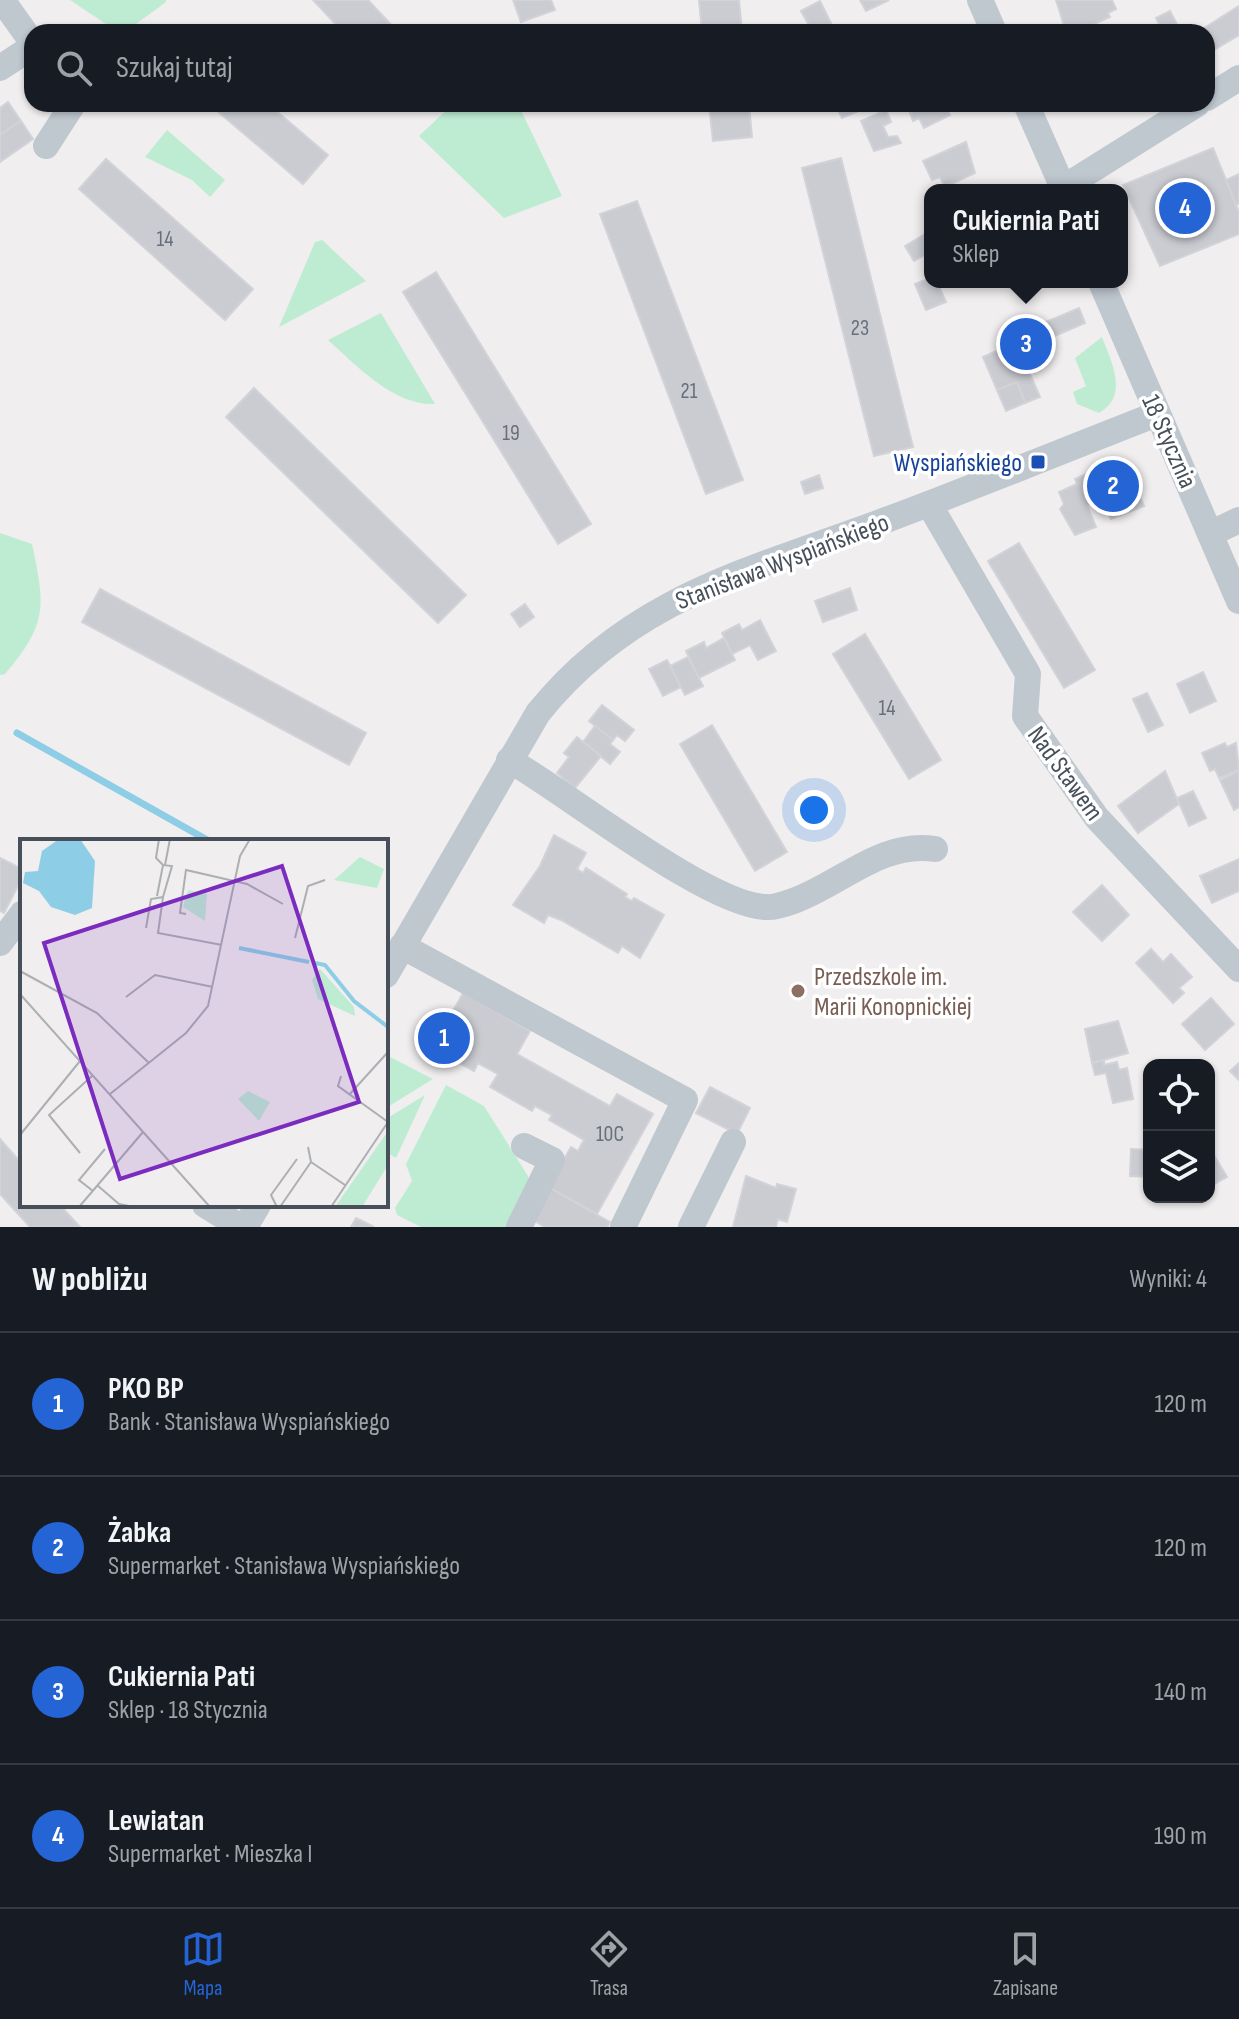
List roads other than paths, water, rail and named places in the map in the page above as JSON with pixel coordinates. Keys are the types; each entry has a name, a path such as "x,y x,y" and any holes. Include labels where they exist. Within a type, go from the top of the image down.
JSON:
{"street":[{"path":"2,0 24,33"},
{"path":"980,0 990,24"},
{"path":"0,68 24,51"},
{"path":"1215,93 1239,78"},
{"path":"46,146 68,112"},
{"path":"1029,112 1061,184"},
{"path":"1071,184 1184,112"},
{"name":"18 Stycznia","path":"1104,288 1239,601"},
{"name":"Stanisława Wyspiańskiego","path":"388,971 538,713 564,680 598,650 646,616 707,584 929,504 1157,414"},
{"name":"Nad Stawem","path":"929,504 1028,674 1025,716 1097,818 1239,969"},
{"path":"1210,534 1239,520"},
{"path":"509,760 675,868 727,896 767,908 796,900 888,853 914,846 935,849"},
{"path":"0,943 20,917"},
{"path":"402,946 685,1100 623,1227"},
{"path":"691,1227 733,1142"},
{"path":"519,1227 552,1160 524,1146"},
{"path":"208,1207 243,1227 257,1207"}],"waterway":[{"path":"17,733 205,839"}],"place":[{"name":"Lewiatan","path":"1185,208"},
{"name":"Cukiernia Pati","path":"1026,344"},
{"name":"Wyspiańskiego","path":"1038,462"},
{"name":"Żabka","path":"1113,486"},
{"name":"Przedszkole im. Marii Konopnickiej","path":"798,991"},
{"name":"PKO BP","path":"444,1038"}]}
